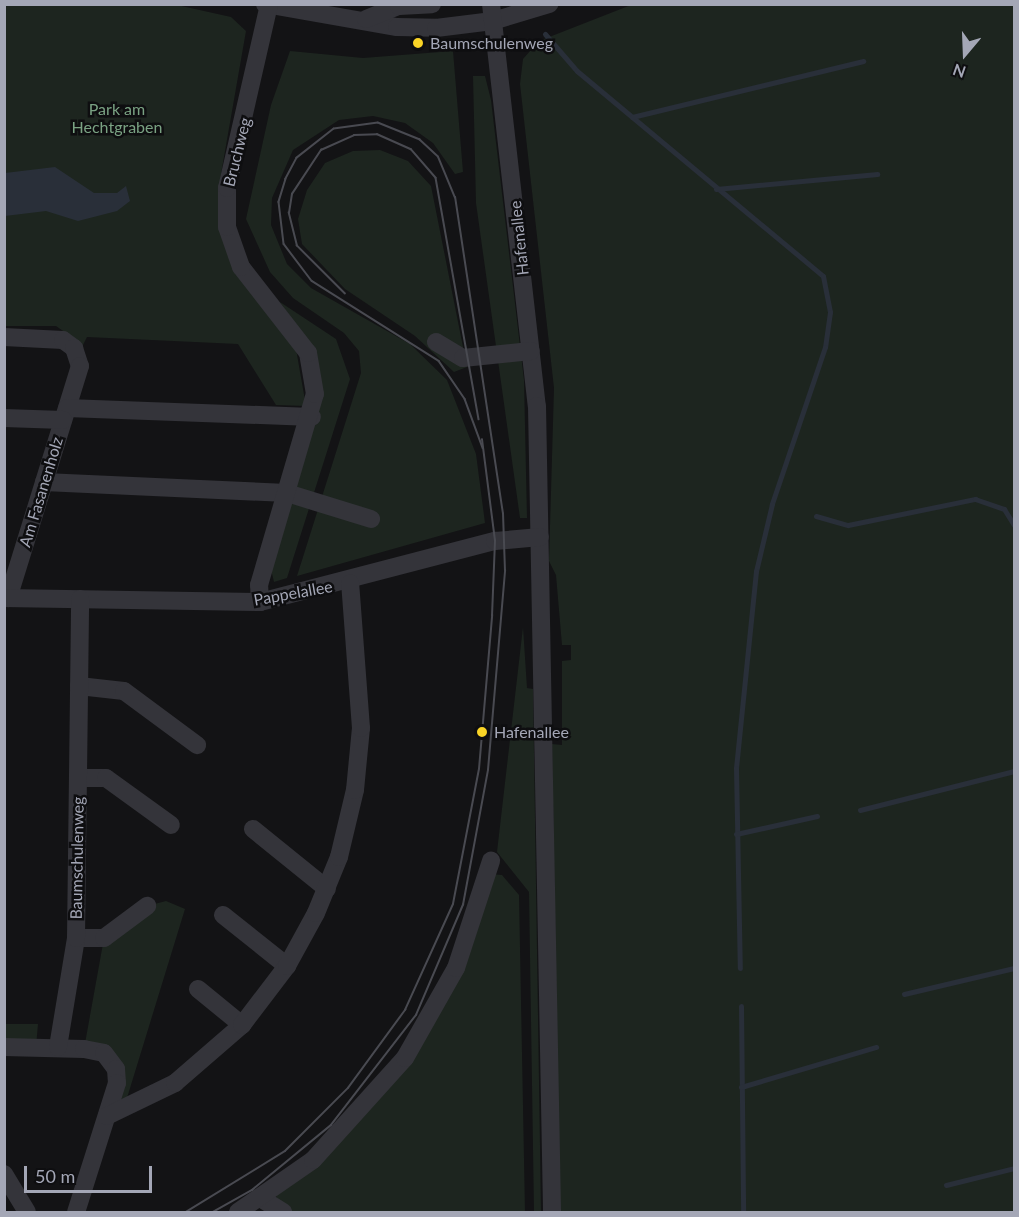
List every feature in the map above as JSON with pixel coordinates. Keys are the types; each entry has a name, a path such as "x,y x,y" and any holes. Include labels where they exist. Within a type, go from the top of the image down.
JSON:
{"street":[{"path":"267,5 366,19 397,27 549,4"},
{"name":"Bruchweg","path":"260,602 259,585 312,417 315,375 308,353 241,267 227,227 227,188 267,5"},
{"path":"366,19 422,5"},
{"name":"Hafenallee","path":"492,13 531,351 540,537 552,1212"},
{"name":"Am Fasanenholz","path":"4,337 52,338 74,348 80,366 6,598"},
{"path":"436,342 463,358 531,351"},
{"path":"65,414 312,417"},
{"name":"Am Fasanenholz","path":"4,418 65,414"},
{"path":"44,482 287,493 371,519"},
{"name":"Pappelallee","path":"6,598 260,602 350,582 495,542 540,537"},
{"path":"107,1116 175,1083 242,1025 287,966 327,889 349,822 359,755 350,582"},
{"name":"Baumschulenweg","path":"58,1047 76,938 80,599"},
{"path":"79,686 124,691 197,745"},
{"name":"Baumschulenweg","path":"78,778 106,778 171,825"},
{"path":"253,829 327,889"},
{"path":"238,1212 262,1198 355,1120 405,1058 456,968 491,861"},
{"name":"Baumschulenweg","path":"76,938 104,938 147,906"},
{"path":"223,915 287,966"},
{"path":"198,989 242,1025"},
{"path":"4,1047 84,1049 111,1060 117,1083 76,1212"},
{"path":"4,1174 27,1212"},
{"path":"262,1198 283,1212"}],"green space":[{"name":"Park am Hechtgraben","path":"5,5 177,5 231,17 246,31 221,174 220,228 296,349 306,406 276,405 238,344 87,337 83,345 56,326 5,326"},
{"path":"631,5 1014,5 1014,1212 560,1212 552,744 562,745 562,661 571,660 571,645 562,645 556,575 549,561 554,388 520,84 523,59 539,41"},
{"path":"290,51 363,58 453,51 463,172 455,174 433,143 405,123 373,116 339,120 293,150 272,198 271,225 287,264 311,288 410,344 447,380 476,454 485,523 297,576 361,373 359,351 344,333 293,298 270,272 246,219 271,105"},
{"path":"473,76 485,76 491,100 524,380 527,518 520,518 476,203"},
{"path":"380,150 408,161 431,186 467,367 454,372 415,336 345,289 302,244 298,219 307,190 325,163 353,151"},
{"path":"280,302 336,339 350,379 287,578 274,582 270,565 321,401 315,353"},
{"path":"523,627 527,688 533,689 541,1212 534,1212 529,892 497,852"},
{"path":"490,874 502,875 519,895 525,1212 292,1212 278,1205 276,1195 432,1025"},
{"path":"166,901 185,909 123,1111 116,1069 84,1049 104,938 147,906"},
{"path":"5,1024 38,1024 36,1047 5,1047"}],"shaded area":[{"path":"55,167 94,193 117,193 126,186 130,201 117,211 78,221 46,211 5,216 5,173"}],"waterway":[{"path":"545,34 577,71 823,276 830,312 825,347 772,504 756,571 736,768 740,968"},
{"path":"632,117 863,61"},
{"path":"716,189 877,174"},
{"path":"816,516 848,525 975,499 1004,509 1014,525"},
{"path":"860,810 1014,771"},
{"path":"736,834 817,816"},
{"path":"904,994 1014,968"},
{"path":"741,1006 743,1212"},
{"path":"741,1087 876,1047"},
{"path":"946,1185 1014,1168"}],"tram line":[{"path":"213,1212 252,1190 331,1125 416,1015 463,905 488,770 505,571 503,514 455,198 438,157 420,140 378,123 334,129 297,158 286,179 279,202 284,244 312,281 439,361 465,399 483,448"},
{"path":"345,294 297,246 289,213 292,194 321,150 354,135 377,134 411,149 436,178 479,419"},
{"path":"186,1212 285,1151 348,1088 405,1010 453,904 479,769 492,616 495,541 482,440"}],"place":[{"name":"Baumschulenweg","path":"418,43"},
{"name":"Hafenallee","path":"482,732"}]}
